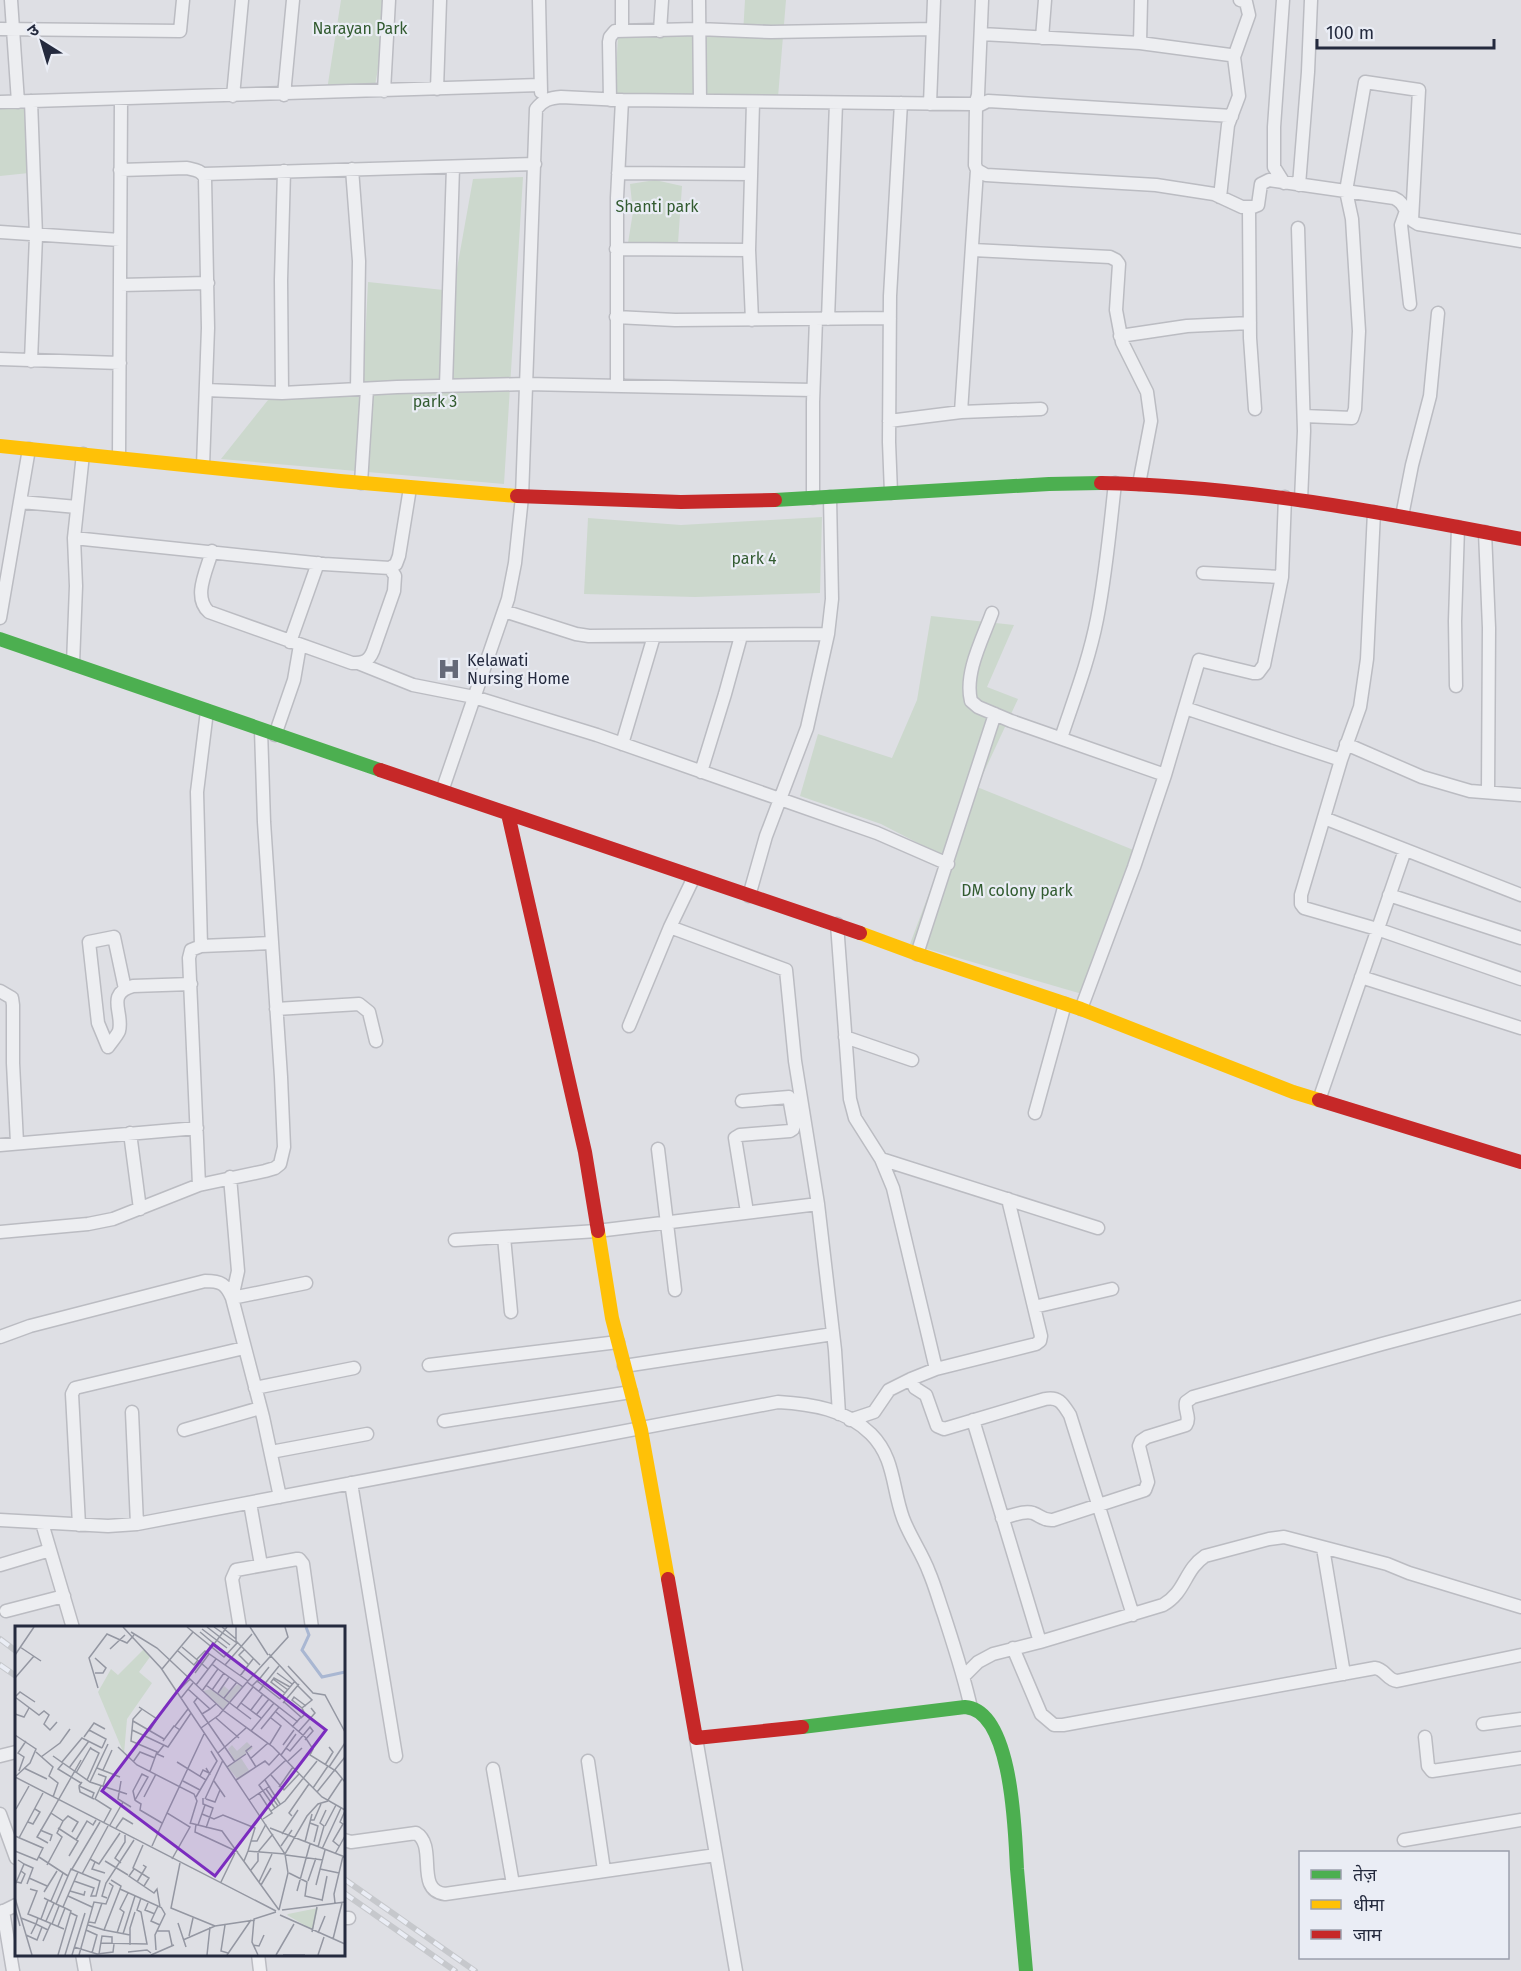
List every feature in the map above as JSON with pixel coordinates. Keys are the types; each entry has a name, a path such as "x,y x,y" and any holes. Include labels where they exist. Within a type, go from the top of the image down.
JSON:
{"street":[{"path":"11,0 6,29 18,102"},
{"path":"6,29 180,31 183,0"},
{"path":"233,96 242,0"},
{"path":"284,94 293,0"},
{"path":"384,91 389,0"},
{"path":"437,89 440,0"},
{"path":"540,0 541,102"},
{"path":"622,0 622,30"},
{"path":"660,31 662,0"},
{"path":"699,0 700,101"},
{"path":"930,104 934,0"},
{"path":"961,412 973,250 977,170 975,165 976,106 982,0"},
{"path":"1041,38 1045,0"},
{"path":"1140,43 1141,0"},
{"path":"1220,197 1226,138 1239,96 1234,57 1249,15 1246,2 1240,0"},
{"path":"1283,0 1274,127 1274,167 1284,183"},
{"path":"1299,184 1311,0"},
{"path":"617,385 618,173 616,100 609,42 615,31 698,29 771,32 933,29"},
{"path":"981,34 1140,43 1223,53 1234,57"},
{"path":"1304,416 1352,418 1355,409 1359,331 1352,219 1346,191 1365,82 1419,90 1409,216 1401,225 1410,304"},
{"path":"0,102 540,85"},
{"path":"442,791 504,611 515,562 522,497 535,117 536,109 541,102 561,97 616,100 976,106 988,101 1232,116"},
{"path":"119,457 121,99"},
{"path":"31,101 36,236 31,361"},
{"path":"752,320 749,250 753,102"},
{"path":"813,498 813,390 822,319 836,103"},
{"path":"891,494 890,318 901,104"},
{"path":"120,170 187,168 203,174 535,164"},
{"path":"446,386 453,167"},
{"path":"352,169 359,261 362,389 361,483"},
{"path":"977,170 986,175 1156,185 1220,197 1248,208 1258,205 1261,184 1265,181 1299,184 1394,198 1403,204 1409,216 1418,224 1521,241"},
{"path":"282,393 281,280 284,171"},
{"path":"618,173 751,174"},
{"path":"203,174 205,178 208,283 203,466"},
{"path":"1248,208 1250,209 1250,323 1255,409"},
{"path":"1298,228 1304,416 1301,500"},
{"path":"0,232 120,240"},
{"path":"616,249 749,250"},
{"path":"973,250 1110,257 1119,264 1116,310 1120,336 1147,392 1151,421 1139,484"},
{"path":"120,285 208,283"},
{"path":"1402,516 1412,465 1430,396 1438,313"},
{"path":"616,317 675,320 890,318"},
{"path":"1120,336 1187,326 1250,323"},
{"path":"0,359 120,363"},
{"path":"206,390 282,393 526,384 813,390"},
{"path":"889,421 961,412 1041,409"},
{"path":"0,446 410,488 522,497 683,502 813,498 1041,484 1139,484 1285,497 1521,539"},
{"path":"0,618 29,449"},
{"path":"73,664 76,586 74,538 83,454"},
{"path":"1061,738 1086,664 1097,621 1115,483"},
{"path":"74,538 318,563 390,568 396,564 399,556 410,488"},
{"path":"749,896 766,836 807,728 828,634 832,599 830,497"},
{"path":"1081,1009 1134,867 1165,775 1199,660 1253,673 1262,670 1282,577 1285,497"},
{"path":"21,502 77,507"},
{"path":"1374,512 1366,668 1360,707 1341,760 1301,895 1301,904 1304,908 1377,929 1521,979"},
{"path":"1456,686 1455,612 1458,527"},
{"path":"1485,532 1489,639 1488,792"},
{"path":"212,551 200,594 203,607 217,616 295,644 358,663 413,685 474,697 622,744 878,833 948,864"},
{"path":"275,735 294,680 295,644 318,563"},
{"path":"358,663 370,658 390,605 395,576 390,568"},
{"path":"1203,573 1282,577"},
{"path":"504,611 576,634 609,637 828,634"},
{"path":"992,613 974,664 969,694 971,701 978,707 995,714 1165,775"},
{"path":"622,744 654,636"},
{"path":"701,772 741,636"},
{"path":"0,639 1081,1009 1293,1092 1521,1162"},
{"path":"1185,708 1341,760"},
{"path":"201,946 197,792 207,711"},
{"path":"917,954 995,714"},
{"path":"0,1232 100,1222 140,1209 199,1185 275,1168 280,1164 282,1157 281,1077 261,730"},
{"path":"1346,744 1422,777 1470,791 1521,795"},
{"path":"508,814 585,1152 618,1342 641,1430 736,1971"},
{"path":"1324,818 1521,895"},
{"path":"1318,1100 1405,850"},
{"path":"629,1026 670,927 694,877"},
{"path":"1389,895 1521,938"},
{"path":"837,924 850,1099 855,1118 881,1159 893,1188 936,1369"},
{"path":"670,927 786,970 795,1061 818,1204 844,1417"},
{"path":"125,989 114,937 88,942 96,1017 108,1047 119,1031 117,1000 125,989 133,986 190,984"},
{"path":"199,1185 189,958 191,950 201,946 272,943"},
{"path":"1361,977 1521,1028"},
{"path":"0,991 12,998 14,1005 6,1058 17,1143"},
{"path":"276,1009 359,1004 369,1012 376,1041"},
{"path":"1035,1113 1065,1004"},
{"path":"845,1037 912,1060"},
{"path":"742,1101 789,1097 794,1125 789,1131 740,1135 735,1138 747,1212"},
{"path":"0,1145 197,1128"},
{"path":"130,1133 140,1209"},
{"path":"658,1149 675,1290"},
{"path":"881,1159 1098,1227"},
{"path":"230,1177 238,1271 232,1299"},
{"path":"844,1417 874,1412 889,1390 936,1369 1036,1344 1040,1341 1041,1336 1008,1199"},
{"path":"455,1240 597,1231 818,1204"},
{"path":"504,1237 511,1312"},
{"path":"0,1337 30,1326 205,1281 218,1281 224,1284 232,1299 271,1452 280,1497"},
{"path":"232,1299 306,1283"},
{"path":"1034,1307 1112,1289"},
{"path":"1002,1518 1031,1512 1048,1521 1145,1490 1148,1482 1139,1446 1140,1441 1186,1425 1188,1418 1185,1407 1188,1399 1521,1307"},
{"path":"624,1366 833,1334"},
{"path":"429,1365 618,1342"},
{"path":"79,1525 72,1394 75,1388 244,1348"},
{"path":"255,1388 354,1368"},
{"path":"911,1379 915,1388 926,1395 935,1422 939,1428 944,1429 1045,1399 1053,1397 1059,1400 1070,1415 1133,1615"},
{"path":"444,1421 631,1392"},
{"path":"0,1520 108,1526 137,1524 504,1453 641,1430 778,1402 809,1404 844,1417 869,1432 882,1447 890,1462 902,1517 930,1574 964,1676 971,1708"},
{"path":"184,1430 260,1408"},
{"path":"132,1412 137,1524"},
{"path":"973,1420 1040,1642"},
{"path":"271,1452 367,1434"},
{"path":"351,1483 396,1756"},
{"path":"250,1503 261,1565"},
{"path":"0,1525 13,1521"},
{"path":"42,1523 72,1626"},
{"path":"964,1676 985,1658 1013,1648 1163,1605 1174,1599 1196,1562 1211,1554 1284,1537 1387,1564 1409,1573 1521,1607"},
{"path":"1323,1548 1344,1674"},
{"path":"0,1564 50,1550"},
{"path":"240,1626 233,1574 236,1570 297,1558 302,1560 312,1626"},
{"path":"6,1611 64,1596"},
{"path":"1013,1648 1041,1714 1054,1725 1344,1674 1379,1669 1392,1681 1397,1681 1521,1655"},
{"path":"696,1738 805,1728 952,1708 971,1708 984,1718 1003,1750 1010,1780 1026,1971"},
{"path":"1483,1724 1521,1719"},
{"path":"1425,1737 1428,1766 1432,1771 1521,1758"},
{"path":"0,1756 15,1752"},
{"path":"588,1761 604,1870"},
{"path":"493,1769 513,1884"},
{"path":"0,1814 15,1855"},
{"path":"1404,1840 1521,1820"},
{"path":"345,1840 351,1842 416,1833 424,1841 430,1884 438,1893 445,1894 716,1855"},
{"path":"13,1971 1,1912 15,1905"},
{"path":"82,1956 85,1971"},
{"path":"258,1956 260,1971"}],"green space":[{"name":"Narayan Park","path":"341,0 386,0 385,26 374,92 327,90"},
{"path":"745,0 786,0 778,97 615,94 618,34 743,34"},
{"path":"0,107 37,109 29,173 0,176"},
{"name":"park 3","path":"523,177 504,484 221,459 272,395 363,385 368,282 453,291 473,179"},
{"name":"Shanti park","path":"655,180 682,186 678,243 628,243 633,212 630,184"},
{"name":"park 4","path":"822,517 820,593 695,597 584,594 588,518 681,525"},
{"name":"DM colony park","path":"931,616 1014,625 987,687 1018,699 977,787 1141,853 1089,996 910,944 943,856 881,824 800,796 818,734 892,758 917,700"}],"railway":[{"path":"0,1639 15,1650"},
{"path":"0,1665 15,1675"},
{"path":"345,1880 475,1971"},
{"path":"345,1894 455,1971"}],"traffic: fast":[{"path":"775,500 1101,483"},
{"path":"0,639 380,770"},
{"path":"802,1727 965,1707 981,1713 993,1729 1002,1751 1008,1776 1015,1830 1026,1971"}],"traffic: slow":[{"path":"0,446 340,481 517,496"},
{"path":"860,933 1081,1009 1293,1092 1319,1100"},
{"path":"598,1231 612,1318 641,1430 668,1579"}],"traffic: jam":[{"path":"1101,483 1154,485 1260,495 1364,510 1521,539"},
{"path":"517,496 681,502 775,500"},
{"path":"380,770 860,933"},
{"path":"508,814 585,1152 598,1231"},
{"path":"1319,1100 1521,1162"},
{"path":"668,1579 696,1738 802,1727"}],"place":[{"name":"Kelawati Nursing Home","path":"449,669"}]}
